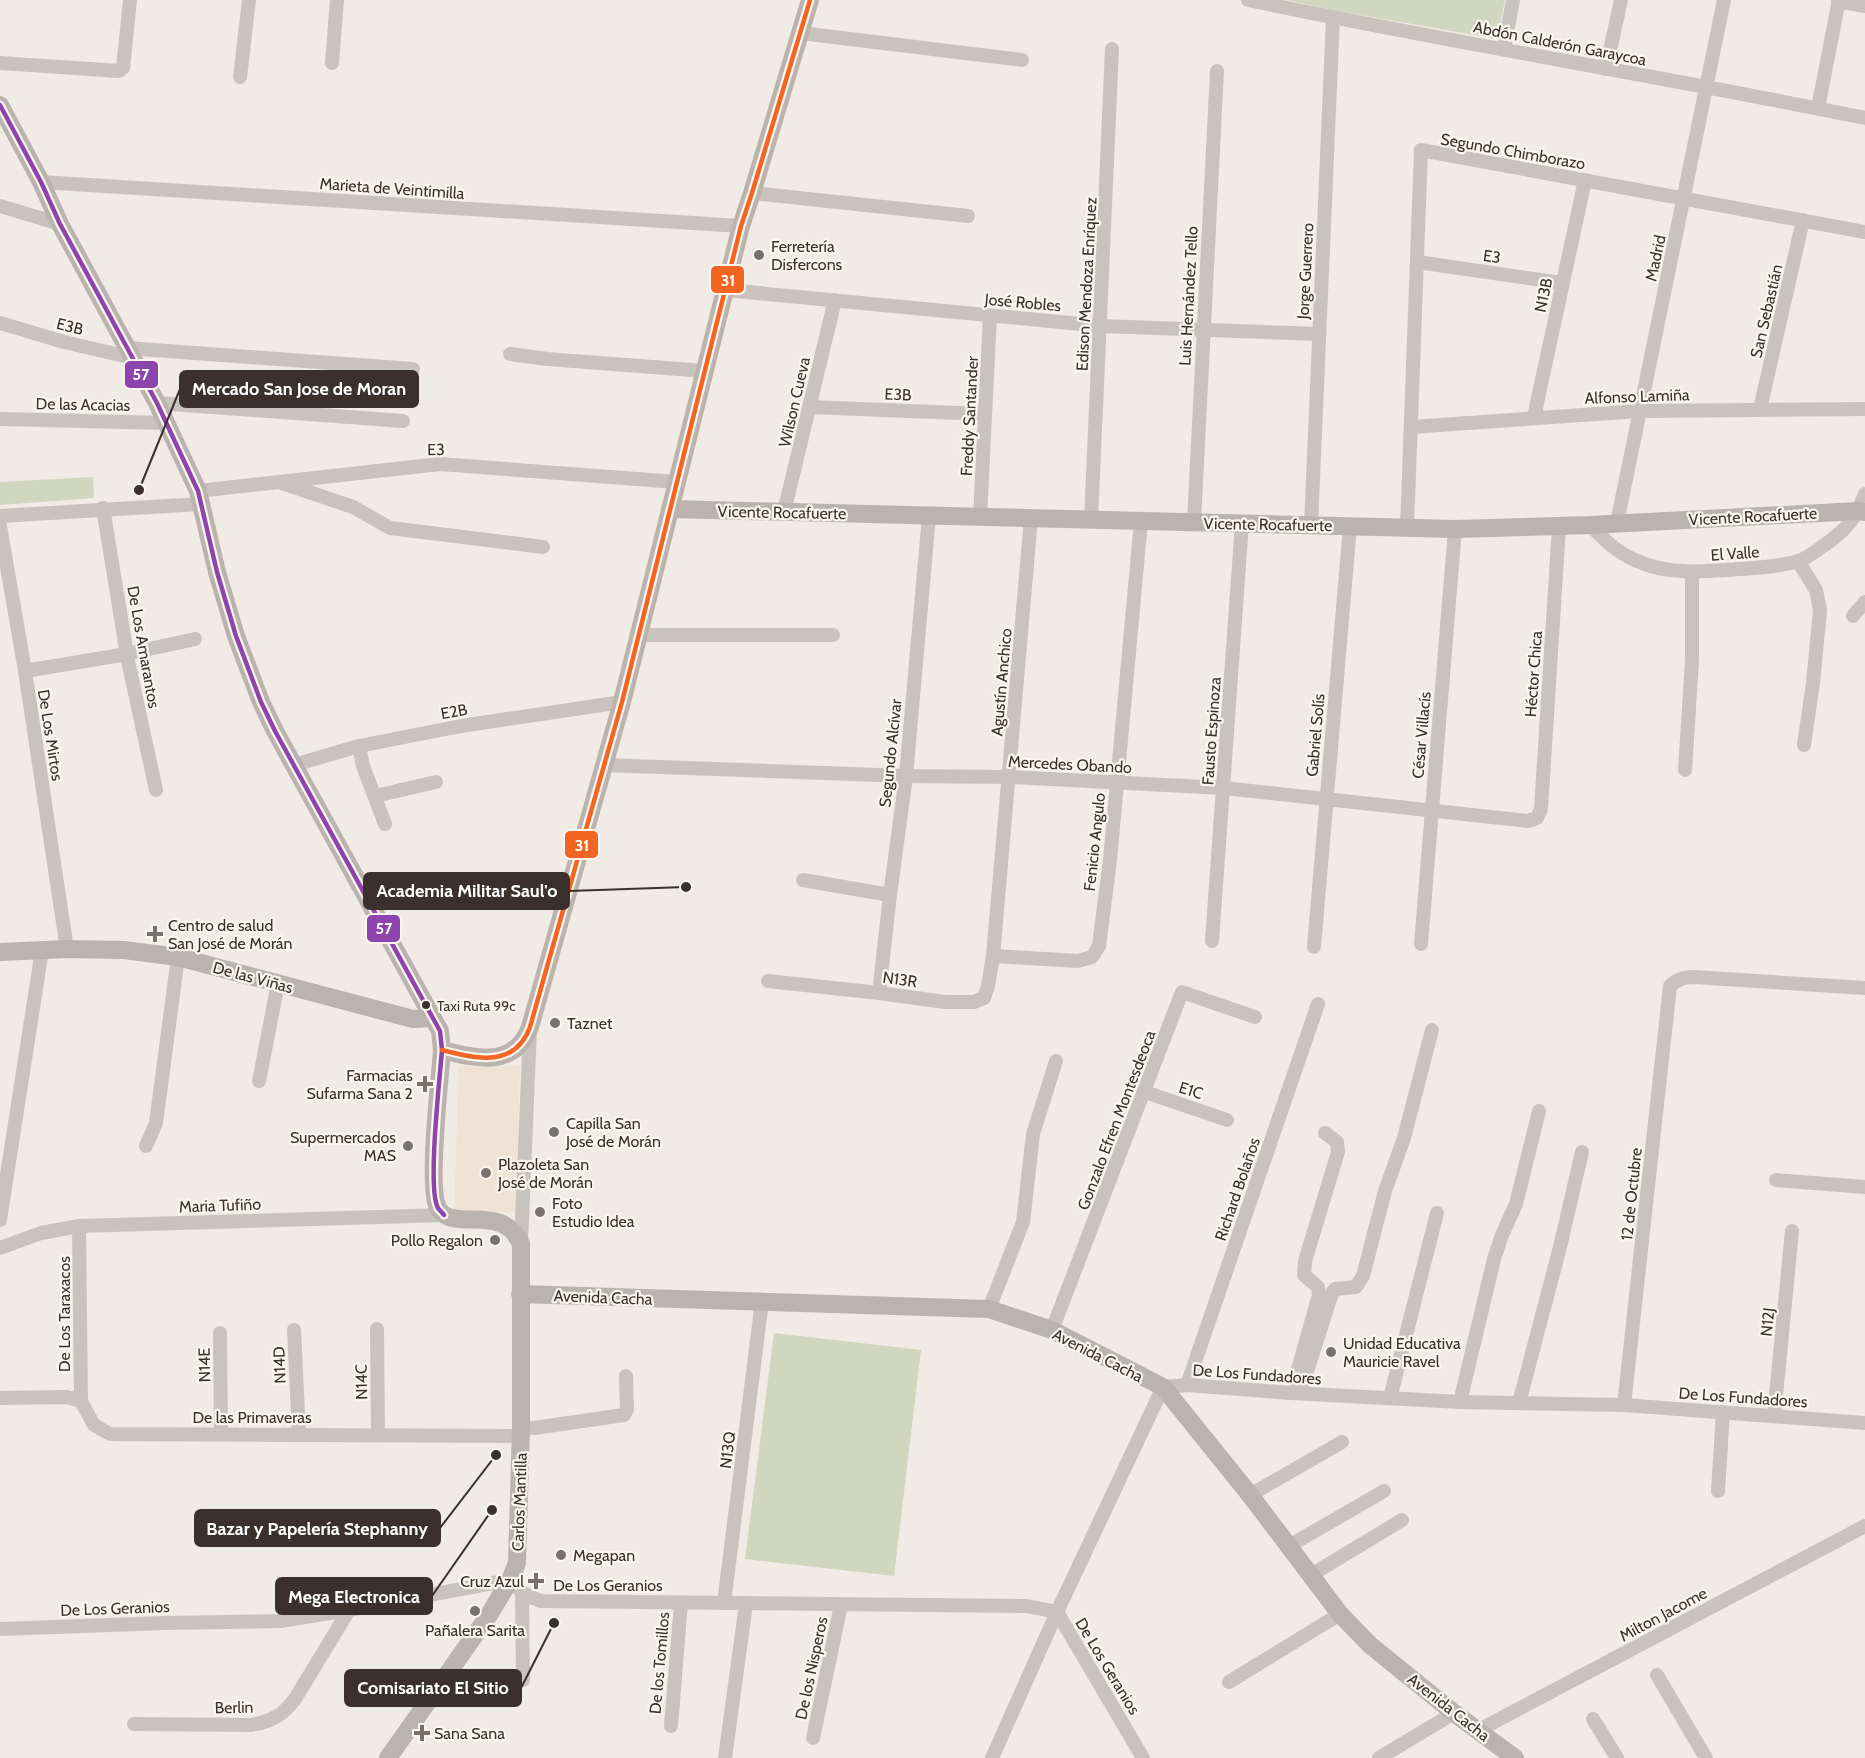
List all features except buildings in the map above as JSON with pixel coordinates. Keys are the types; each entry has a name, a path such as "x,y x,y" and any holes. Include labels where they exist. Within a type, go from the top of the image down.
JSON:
{"street":[{"path":"0,63 119,71 123,68 130,0"},
{"path":"240,77 249,0"},
{"path":"332,63 337,0"},
{"path":"442,1050 502,1057 522,1043 530,1027 622,702 741,226 810,0"},
{"name":"Abdón Calderón Garaycoa","path":"1248,0 1333,18 1865,117"},
{"path":"1504,49 1514,0"},
{"path":"1606,69 1621,0"},
{"name":"Madrid","path":"1617,523 1724,0"},
{"path":"1818,108 1838,0 1865,6"},
{"name":"Jorge Guerrero","path":"1311,525 1333,18"},
{"path":"801,33 1022,60"},
{"name":"Edison Mendoza Enríquez","path":"1091,520 1113,49"},
{"name":"Luis Hernández Tello","path":"1194,522 1217,71"},
{"path":"0,105 41,182 60,224 157,403 200,498 217,572 236,636 261,702 442,1035 434,1177 438,1208 444,1215 457,1218 504,1223 516,1234 521,1244"},
{"name":"Segundo Chimborazo","path":"1407,528 1421,150 1865,232"},
{"name":"N13B","path":"1534,417 1585,180"},
{"name":"Marieta de Veintimilla","path":"41,182 741,226"},
{"path":"752,193 968,216"},
{"path":"0,206 60,224"},
{"name":"San Sebastián","path":"1761,409 1803,220"},
{"name":"E3","path":"1417,262 1562,283"},
{"name":"José Robles","path":"726,290 1101,326 1318,333"},
{"name":"Wilson Cueva","path":"784,512 835,300"},
{"name":"Freddy Santander","path":"981,517 990,316"},
{"name":"E3B","path":"0,323 64,342 130,353 413,369"},
{"path":"510,354 705,371"},
{"path":"157,403 403,421"},
{"name":"E3B","path":"809,408 985,414"},
{"name":"Alfonso Lamiña","path":"1411,427 1640,411 1865,409"},
{"name":"De las Acacias","path":"0,419 166,423"},
{"name":"E3","path":"0,516 200,498 277,482 440,464 676,482"},
{"path":"277,482 353,507 390,528 543,547"},
{"name":"Vicente Rocafuerte","path":"670,509 1455,529 1590,525 1863,506"},
{"name":"El Valle","path":"1590,525 1608,544 1635,561 1651,567 1692,572 1771,567 1798,561 1842,532 1863,506"},
{"name":"De Los Amarantos","path":"104,508 127,654 156,790"},
{"name":"Segundo Alcívar","path":"879,993 906,776 929,516"},
{"name":"Agustín Anchico","path":"993,956 1031,518"},
{"name":"Fenicio Angulo","path":"993,956 1078,961 1095,954 1102,931 1141,521"},
{"name":"Fausto Espinoza","path":"1212,941 1242,523"},
{"name":"De Los Mirtos","path":"0,526 25,671 67,949"},
{"name":"Gabriel Solís","path":"1314,947 1350,526"},
{"name":"Héctor Chica","path":"1533,820 1537,818 1541,809 1559,526"},
{"name":"César Villacís","path":"1421,944 1455,529"},
{"path":"1798,561 1816,590 1820,610 1804,745"},
{"path":"1684,770 1692,661 1692,572"},
{"path":"1853,616 1865,602"},
{"path":"639,635 834,635"},
{"path":"25,671 127,654 195,639"},
{"name":"E2B","path":"294,765 359,746 461,726 622,702"},
{"path":"359,746 363,766 385,824"},
{"name":"Mercedes Obando","path":"603,765 1117,782 1224,789 1518,821 1533,820"},
{"path":"375,796 436,782"},
{"path":"803,880 890,895"},
{"name":"De las Viñas","path":"0,952 67,949 124,950 178,957 413,1019 431,1018"},
{"path":"0,1220 42,950"},
{"name":"N13R","path":"768,981 945,1002 978,1002 986,993 993,956"},
{"path":"146,1146 156,1122 178,957"},
{"name":"12 de Octubre","path":"1624,1405 1671,986 1684,977 1694,977 1865,988"},
{"path":"259,1081 278,983"},
{"name":"Gonzalo Efren Montesdeoca","path":"1052,1330 1182,992 1255,1017"},
{"name":"Richard Bolaños","path":"1187,1385 1318,1004"},
{"path":"521,1244 530,1027"},
{"path":"1295,1393 1332,1293 1335,1288 1356,1287 1363,1276 1385,1191 1404,1138 1432,1030"},
{"path":"988,1309 1023,1222 1033,1134 1056,1061"},
{"name":"E1C","path":"1144,1092 1227,1120"},
{"path":"1460,1402 1494,1259 1516,1204 1539,1111"},
{"path":"1295,1393 1319,1295 1318,1287 1304,1275 1305,1261 1338,1152 1337,1142 1325,1133"},
{"path":"1519,1403 1582,1152"},
{"path":"1776,1180 1865,1187"},
{"path":"1390,1398 1437,1213"},
{"name":"Maria Tufiño","path":"0,1248 41,1233 80,1226 444,1215"},
{"name":"De Los Taraxacos","path":"80,1226 81,1401"},
{"name":"N12J","path":"1774,1416 1792,1231"},
{"name":"Carlos Mantilla","path":"388,1758 466,1649 516,1587 521,1244"},
{"name":"Avenida Cacha","path":"520,1294 988,1309 1052,1330 1163,1387 1250,1495 1340,1614 1370,1645 1477,1731 1515,1758"},
{"name":"N13Q","path":"724,1603 762,1301"},
{"name":"N14C","path":"377,1329 378,1435"},
{"name":"N14D","path":"294,1330 299,1434"},
{"name":"N14E","path":"220,1333 221,1433"},
{"name":"De las Primaveras","path":"81,1401 94,1425 110,1434 378,1435 520,1432 624,1415 627,1409 626,1376"},
{"name":"De Los Fundadores","path":"1163,1387 1187,1385 1460,1402 1624,1405 1865,1423"},
{"path":"992,1758 1057,1612 1163,1387"},
{"path":"0,1398 67,1397 81,1401"},
{"path":"1718,1491 1723,1412"},
{"path":"1250,1495 1342,1442"},
{"path":"1289,1546 1384,1491"},
{"path":"1311,1575 1402,1520"},
{"name":"Milton Jacome","path":"1477,1731 1865,1526"},
{"path":"516,1587 523,1680"},
{"name":"De Los Geranios","path":"0,1629 280,1621 516,1587 541,1601 1027,1606 1057,1612 1143,1758"},
{"name":"De los Tomillos","path":"671,1726 681,1603"},
{"path":"725,1758 746,1604"},
{"name":"De los Nisperos","path":"813,1738 841,1605"},
{"name":"Berlin","path":"134,1724 251,1725 276,1718 287,1710 295,1699 349,1611"},
{"path":"1229,1682 1340,1614"},
{"path":"1657,1675 1706,1758"},
{"path":"1379,1758 1454,1713"},
{"path":"1593,1719 1617,1758"}],"green space":[{"path":"1287,0 1505,0 1497,39"},
{"path":"93,477 94,498 0,505 0,482"},
{"path":"774,1333 921,1350 894,1576 745,1559"}],"shaded area":[{"name":"Plazoleta San José de Morán","path":"459,1066 520,1066 516,1212 454,1213"}],"transit line":[{"name":"31","path":"442,1050 468,1056 505,1055 515,1049 530,1027 622,702 741,226 810,0"},
{"name":"57","path":"0,105 41,182 60,224 157,403 198,491 217,572 236,636 261,702 440,1031 442,1050 435,1132 434,1179 438,1208 444,1215"}],"place":[{"name":"Ferretería Disfercons","path":"759,255"},
{"name":"Mercado San Jose de Moran","path":"139,490"},
{"name":"Academia Militar Saul'o","path":"686,887"},
{"name":"Centro de salud San José de Morán","path":"155,934"},
{"name":"Taxi Ruta 99c","path":"426,1005"},
{"name":"Taznet","path":"555,1023"},
{"name":"Farmacias Sufarma Sana 2","path":"425,1084"},
{"name":"Capilla San José de Morán","path":"554,1132"},
{"name":"Supermercados MAS","path":"408,1146"},
{"name":"Plazoleta San José de Morán","path":"486,1173"},
{"name":"Foto Estudio Idea","path":"540,1212"},
{"name":"Pollo Regalon","path":"495,1240"},
{"name":"Unidad Educativa Mauricie Ravel","path":"1331,1352"},
{"name":"Bazar y Papelería Stephanny","path":"496,1455"},
{"name":"Mega Electronica","path":"492,1510"},
{"name":"Megapan","path":"561,1555"},
{"name":"Cruz Azul","path":"536,1581"},
{"name":"Pañalera Sarita","path":"475,1611"},
{"name":"Comisariato El Sitio","path":"554,1623"},
{"name":"Sana Sana","path":"422,1733"}]}
